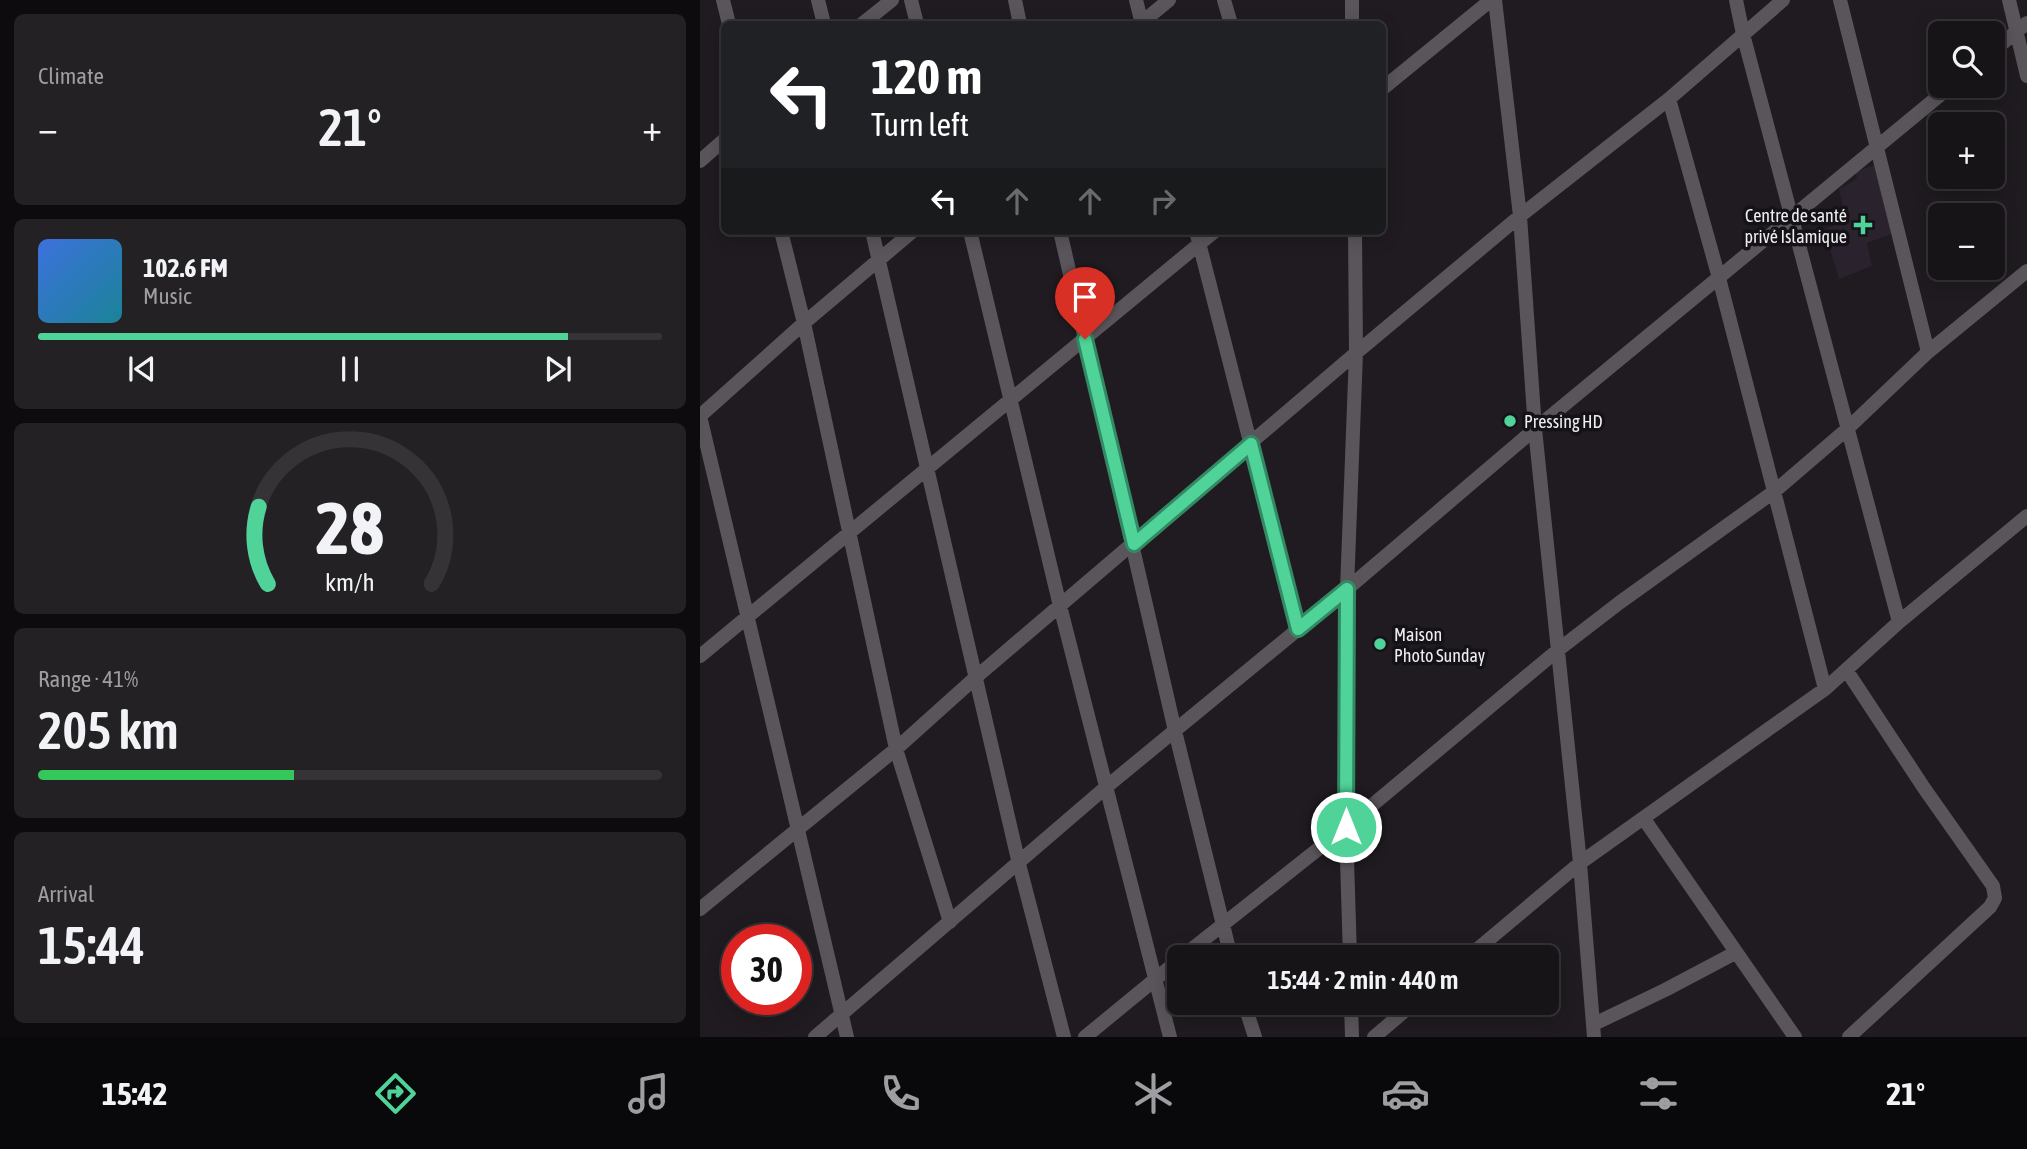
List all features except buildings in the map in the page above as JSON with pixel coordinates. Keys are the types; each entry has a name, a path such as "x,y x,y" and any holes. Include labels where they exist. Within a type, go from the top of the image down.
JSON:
{"street":[{"path":"723,0 728,21"},
{"path":"818,0 823,21"},
{"path":"866,21 892,0"},
{"path":"911,0 916,21"},
{"path":"1015,0 1019,21"},
{"path":"1136,0 1140,21"},
{"path":"1144,21 1169,0"},
{"path":"1224,0 1230,21"},
{"path":"1352,0 1353,21"},
{"path":"1386,86 1493,0"},
{"path":"1493,0 1520,216 1535,429 1580,863 1594,1030 1735,953"},
{"path":"1736,0 1846,430 1899,622"},
{"path":"700,909 896,749 975,678 1520,216 1669,99 1783,0"},
{"path":"1840,0 1875,149 1928,352"},
{"path":"2009,0 2022,28 2027,76"},
{"path":"2005,41 2022,28"},
{"path":"815,1037 1105,788 1937,98"},
{"path":"1669,99 1719,278 1825,689"},
{"path":"700,161 721,143"},
{"path":"781,235 804,323 896,749 950,922"},
{"path":"874,235 1018,864 1064,1037"},
{"path":"847,1037 700,416 908,235"},
{"path":"971,235 1105,788 1170,1037"},
{"path":"1061,235 1175,731 1227,945"},
{"path":"1350,945 1346,827 1347,589 1356,354 1355,235"},
{"path":"700,656 1085,339 1197,238 1298,629"},
{"path":"1198,945 1346,827 1558,650 1775,491 1846,430 1928,352 2027,271"},
{"path":"1482,945 1580,863 1825,689 1899,622 2027,516"},
{"path":"1847,671 1993,886 1995,898 1990,907 1849,1037"},
{"path":"1644,819 1795,1037"},
{"path":"1085,1037 1167,969"},
{"path":"1248,1015 1255,1037"},
{"path":"1351,1015 1352,1037"},
{"path":"1374,1037 1400,1015"}],"shaded area":[{"name":"Centre de santé privé Islamique","path":"1874,165 1894,233 1867,243 1872,266 1839,279 1824,229 1846,221 1839,189 1857,179 1855,172"}],"place":[{"name":"Centre de santé privé Islamique","path":"1863,225"},
{"name":"Pressing HD","path":"1510,421"},
{"name":"Maison Photo Sunday","path":"1380,644"}],"route":[{"path":"1085,339 1134,544 1251,444 1298,629 1347,589 1346,827"}]}
